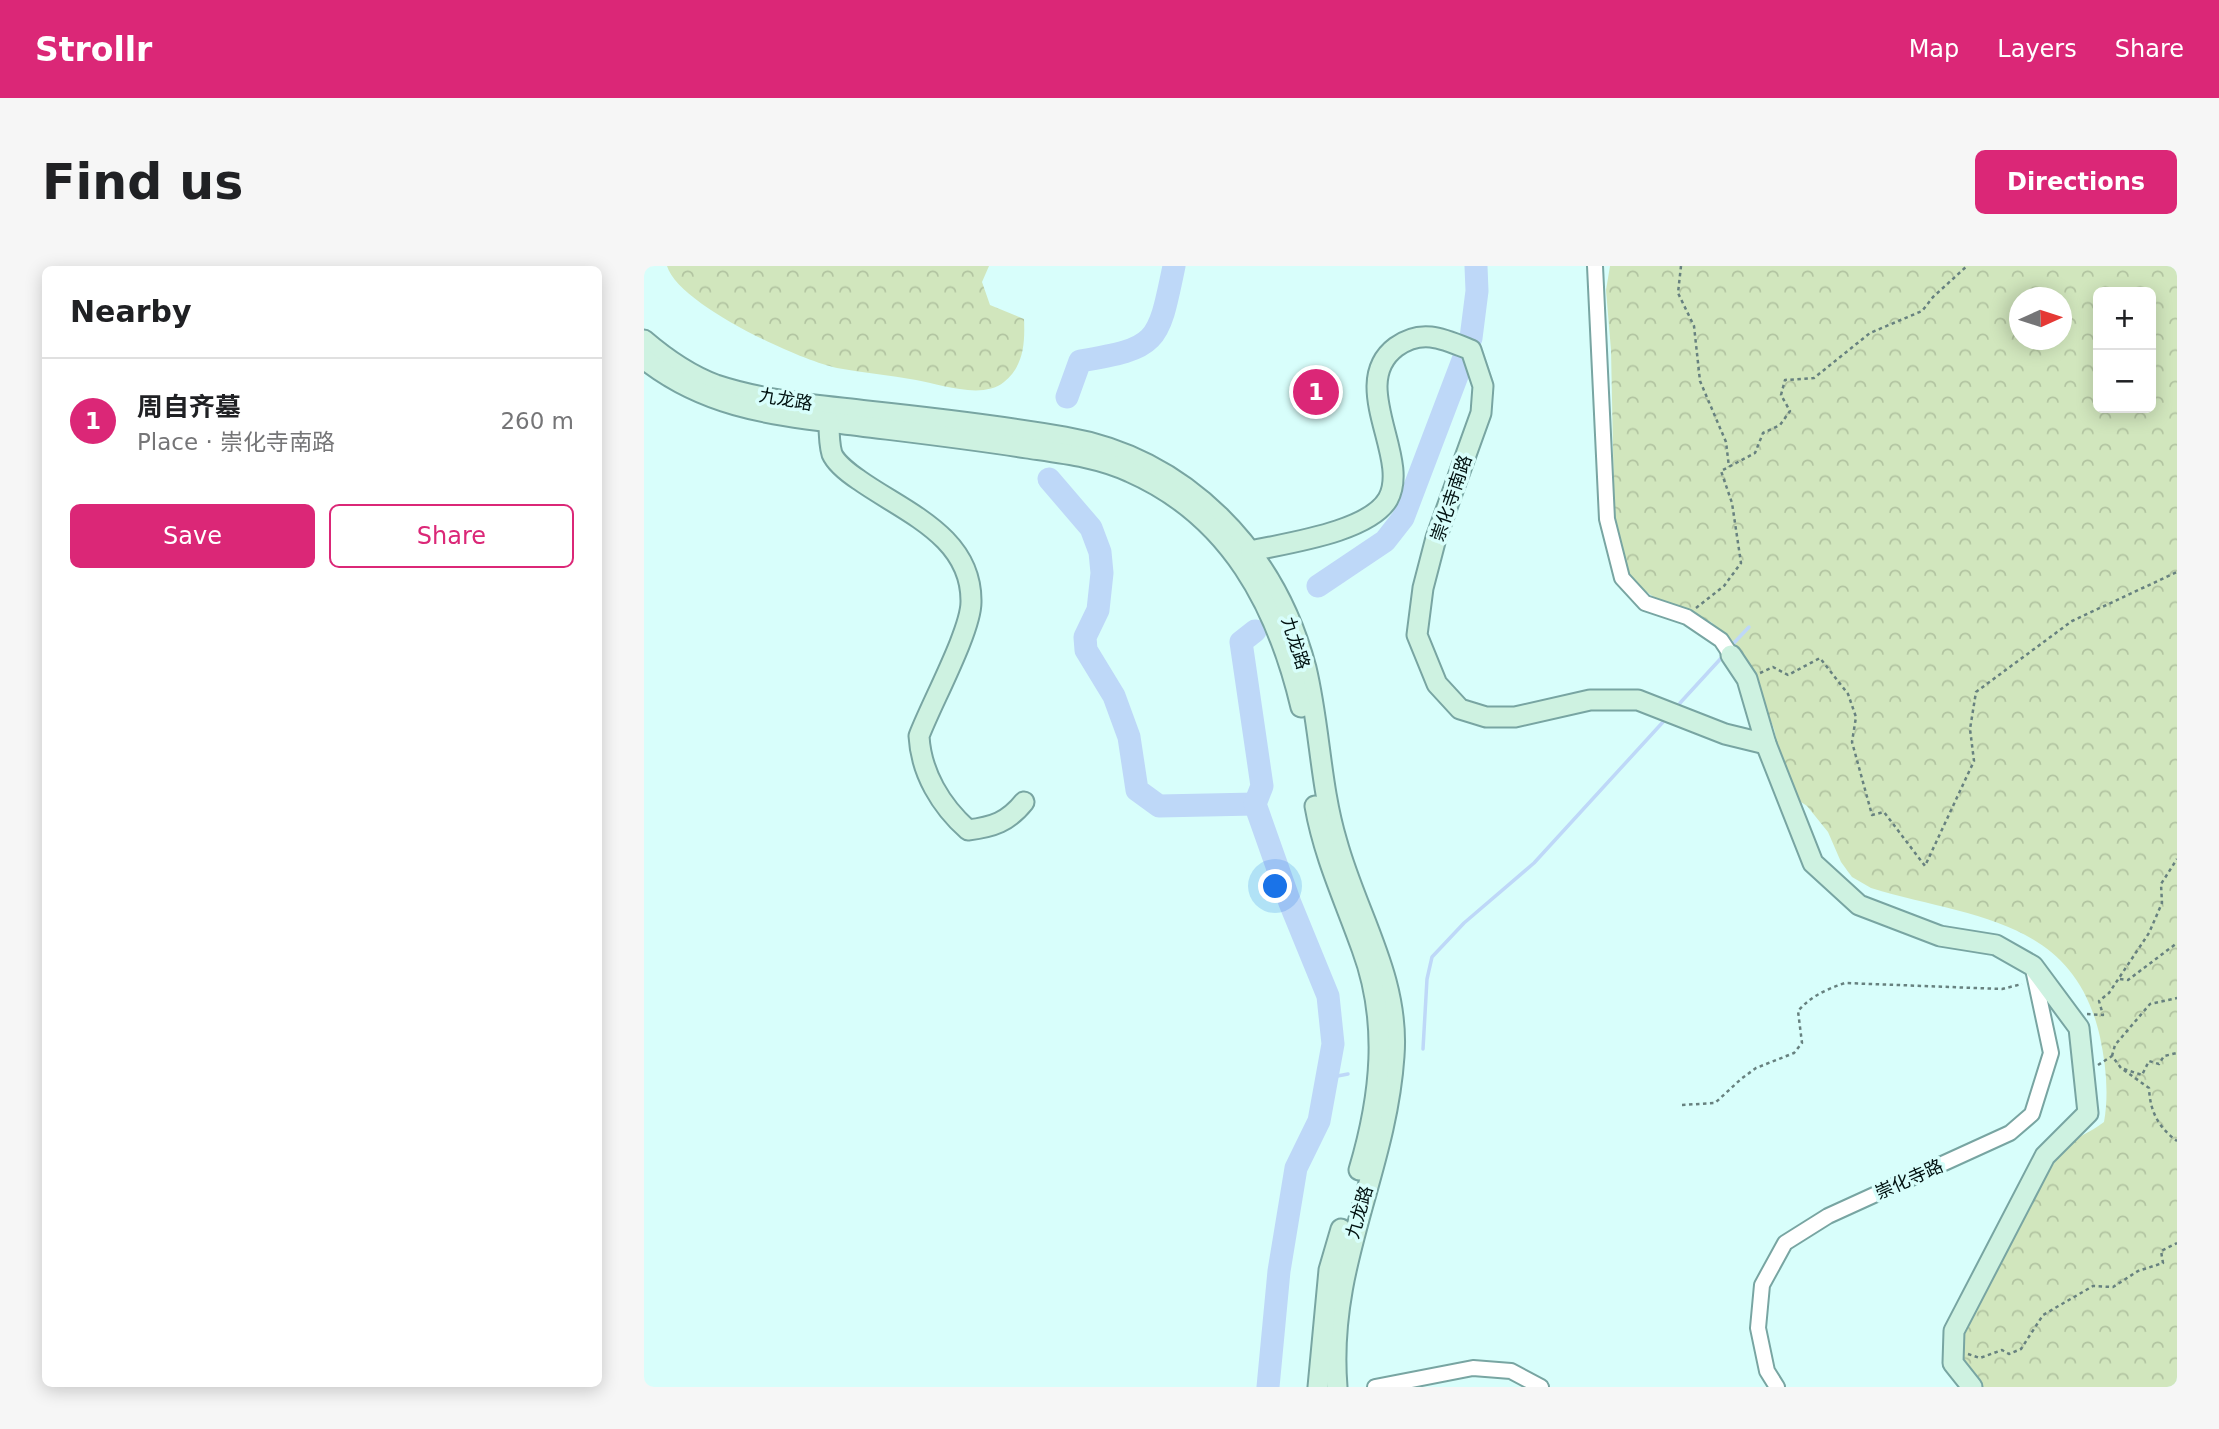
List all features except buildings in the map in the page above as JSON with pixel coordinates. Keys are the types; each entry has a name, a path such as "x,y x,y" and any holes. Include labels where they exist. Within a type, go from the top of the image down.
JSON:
{"main road":[{"name":"崇化寺南路","path":"1251,551 1319,535 1371,518 1388,499 1393,482 1378,408 1379,375 1387,354 1408,338 1437,336 1471,350 1483,386 1480,413 1436,538 1423,588 1417,635 1437,684 1460,709 1486,718 1515,717 1590,700 1638,699 1725,734 1766,744"},
{"name":"九龙路","path":"644,340 672,362 714,384 749,393 805,404 1028,431 1085,441 1126,453 1165,472 1198,495 1251,551 1271,582 1292,624 1315,711 1332,825 1378,950 1394,1014 1391,1097 1382,1139 1349,1246 1338,1299 1334,1352 1337,1387"},
{"name":"九龙路","path":"644,359 670,380 698,394 743,407 829,422 1067,454 1130,472 1212,527 1240,561 1268,607 1290,659 1303,719 1320,834 1334,879 1363,951 1377,1004 1381,1051 1378,1087 1365,1151 1329,1270 1318,1387"},
{"path":"829,422 833,456 852,475 891,503 926,521 951,545 968,575 971,604 965,628 919,736 920,752 928,777 951,815 968,830 1012,818 1024,802"},
{"path":"1728,650 1747,679 1766,744 1813,863 1859,905 1940,936 1996,946 2034,973 2079,1028 2088,1113 2045,1156 1954,1331 1953,1363 1972,1387"}],"street":[{"path":"1595,266 1607,519 1622,578 1644,603 1688,617 1728,650"},
{"name":"崇化寺路","path":"1777,1387 1767,1371 1758,1328 1762,1285 1785,1243 1828,1216 2010,1133 2032,1114 2051,1053 2034,973"},
{"path":"1375,1387 1474,1368 1511,1371 1541,1387"}],"path":[{"path":"1681,266 1678,293 1694,326 1700,381 1726,442 1729,467"},
{"path":"1688,617 1702,601 1724,586 1741,563 1732,503 1721,471 1755,453 1763,433 1780,425 1790,411 1781,395 1785,380 1814,377 1870,333 1922,311 1933,297 1967,266"},
{"path":"1747,679 1773,667 1788,675 1820,659 1848,694 1856,717 1852,742 1872,815 1884,812 1926,866 1975,761 1970,729 1976,692 2072,621 2177,572"},
{"path":"2068,1013 2103,1015 2099,1001 2118,979 2149,933 2162,903 2161,884 2177,859"},
{"path":"2118,979 2128,980 2177,943"},
{"path":"1682,1105 1715,1103 1756,1068 1794,1053 1802,1043 1798,1011 1808,999 1833,986 1845,983 2002,989 2034,973"},
{"path":"2084,1075 2112,1056 2115,1045 2150,1004 2177,998"},
{"path":"2121,1068 2142,1074 2149,1061 2159,1064 2164,1056 2177,1053"},
{"path":"2112,1056 2121,1068 2149,1088 2150,1110 2167,1134 2177,1141"},
{"path":"1953,1350 1980,1358 2002,1350 2009,1354 2021,1349 2042,1315 2093,1286 2113,1287 2138,1271 2163,1263 2161,1251 2177,1243"}],"green space":[{"path":"667,266 989,266 982,282 990,305 1024,319 1022,354 1011,376 995,387 984,390 961,389 837,368 769,342 715,313 676,281"},
{"path":"1610,266 2177,266 2177,1387 1963,1387 1959,1310 2061,1150 2104,1122 2106,1080 2100,1037 2086,997 2066,967 2041,945 2012,928 1979,916 1871,888 1852,877 1841,862 1828,832 1807,806 1795,798 1783,770 1774,729 1761,695 1734,642 1711,622 1655,598 1621,573 1615,548 1611,350 1606,290"}],"waterway":[{"path":"1067,397 1080,361 1125,352 1150,338 1164,312 1174,266"},
{"path":"1471,338 1477,291 1476,266"},
{"path":"1318,586 1385,541 1403,518 1463,360"},
{"path":"1049,479 1091,528 1100,552 1102,573 1098,610 1085,637 1086,650 1114,696 1129,737 1137,790 1159,806 1255,804"},
{"path":"1731,646 1749,627"},
{"path":"1255,631 1241,642 1262,786 1255,804 1290,903 1328,996 1333,1044 1319,1121 1296,1168 1279,1271 1268,1387"},
{"path":"1680,703 1724,655"},
{"path":"1423,1049 1427,979 1432,957 1464,923 1534,863 1663,722"},
{"path":"1327,1078 1348,1074"}],"place":[{"name":"周自齐墓","path":"1316,392"}]}
